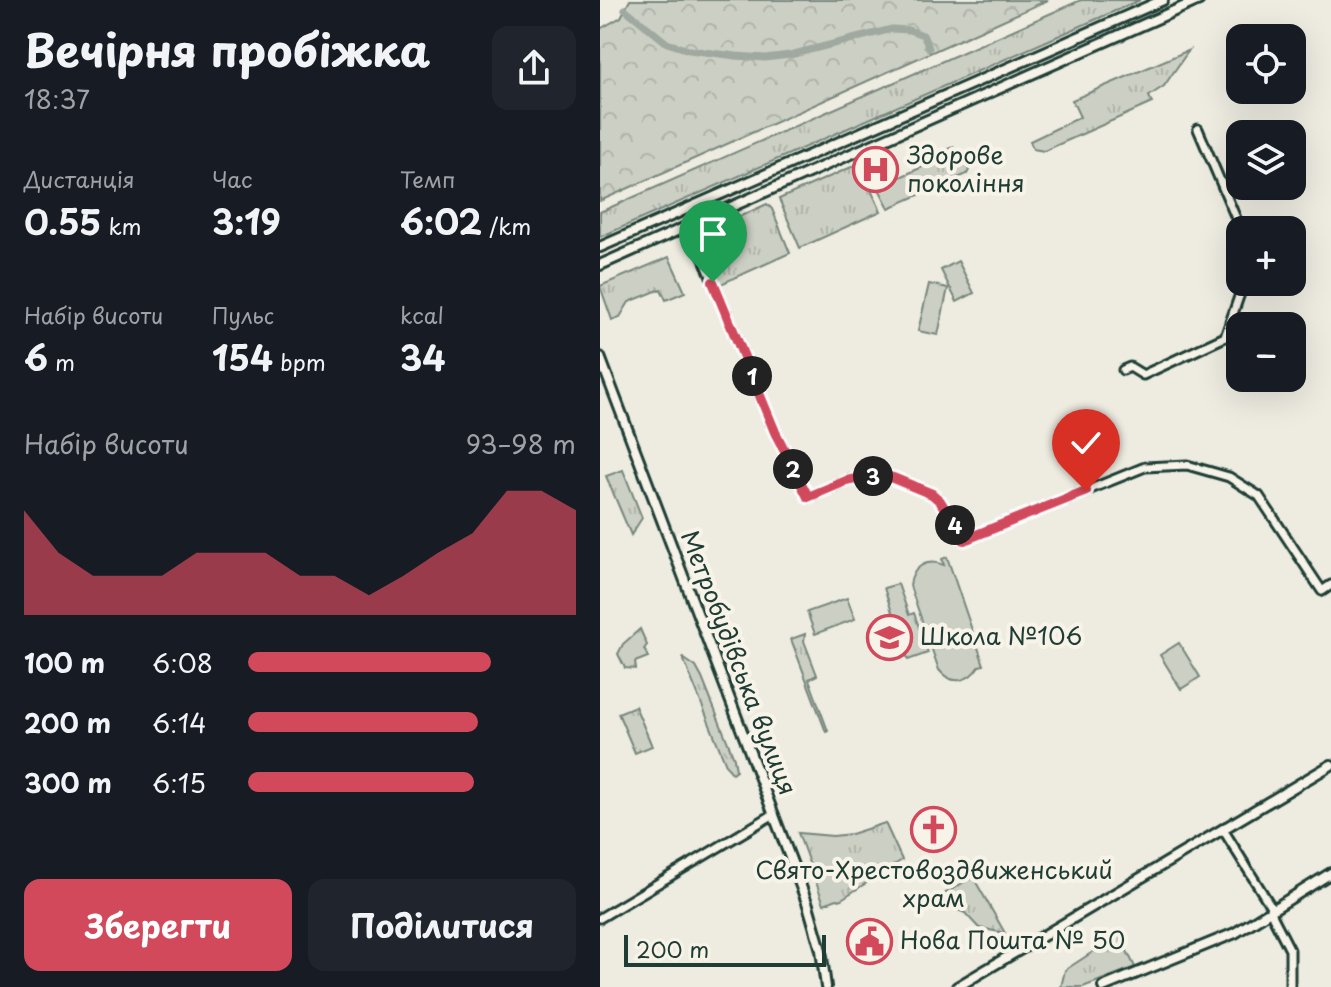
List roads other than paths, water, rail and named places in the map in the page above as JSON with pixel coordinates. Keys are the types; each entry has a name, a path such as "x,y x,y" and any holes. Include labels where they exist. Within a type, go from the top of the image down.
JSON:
{"main road":[{"path":"600,247 1163,0"},
{"path":"600,265 1199,0"},
{"path":"1016,65 1022,79"},
{"name":"Метробудівська вулиця","path":"600,357 812,916 826,987"},
{"path":"957,987 1331,765"},
{"path":"1103,987 1235,933 1331,873"}],"street":[{"path":"1198,129 1235,216"},
{"path":"690,225 775,432 808,497 846,481 877,475 893,478 932,494 940,501 964,540 1145,467 1187,465 1229,477 1259,496 1322,591 1331,585"},
{"path":"1123,370 1130,367 1143,375 1225,337 1239,296"},
{"path":"600,918 774,814"},
{"path":"1225,827 1224,831 1273,911 1290,950 1290,987"}],"waterway":[{"path":"625,9 667,43 689,50 765,58 790,55 892,29 923,35 929,48"}],"place":[{"name":"Здорове покоління","path":"876,170"},
{"name":"Школа №106","path":"889,637"},
{"name":"Свято-Хрестовоздвиженський храм","path":"934,829"},
{"name":"Нова Пошта № 50","path":"869,941"}]}
